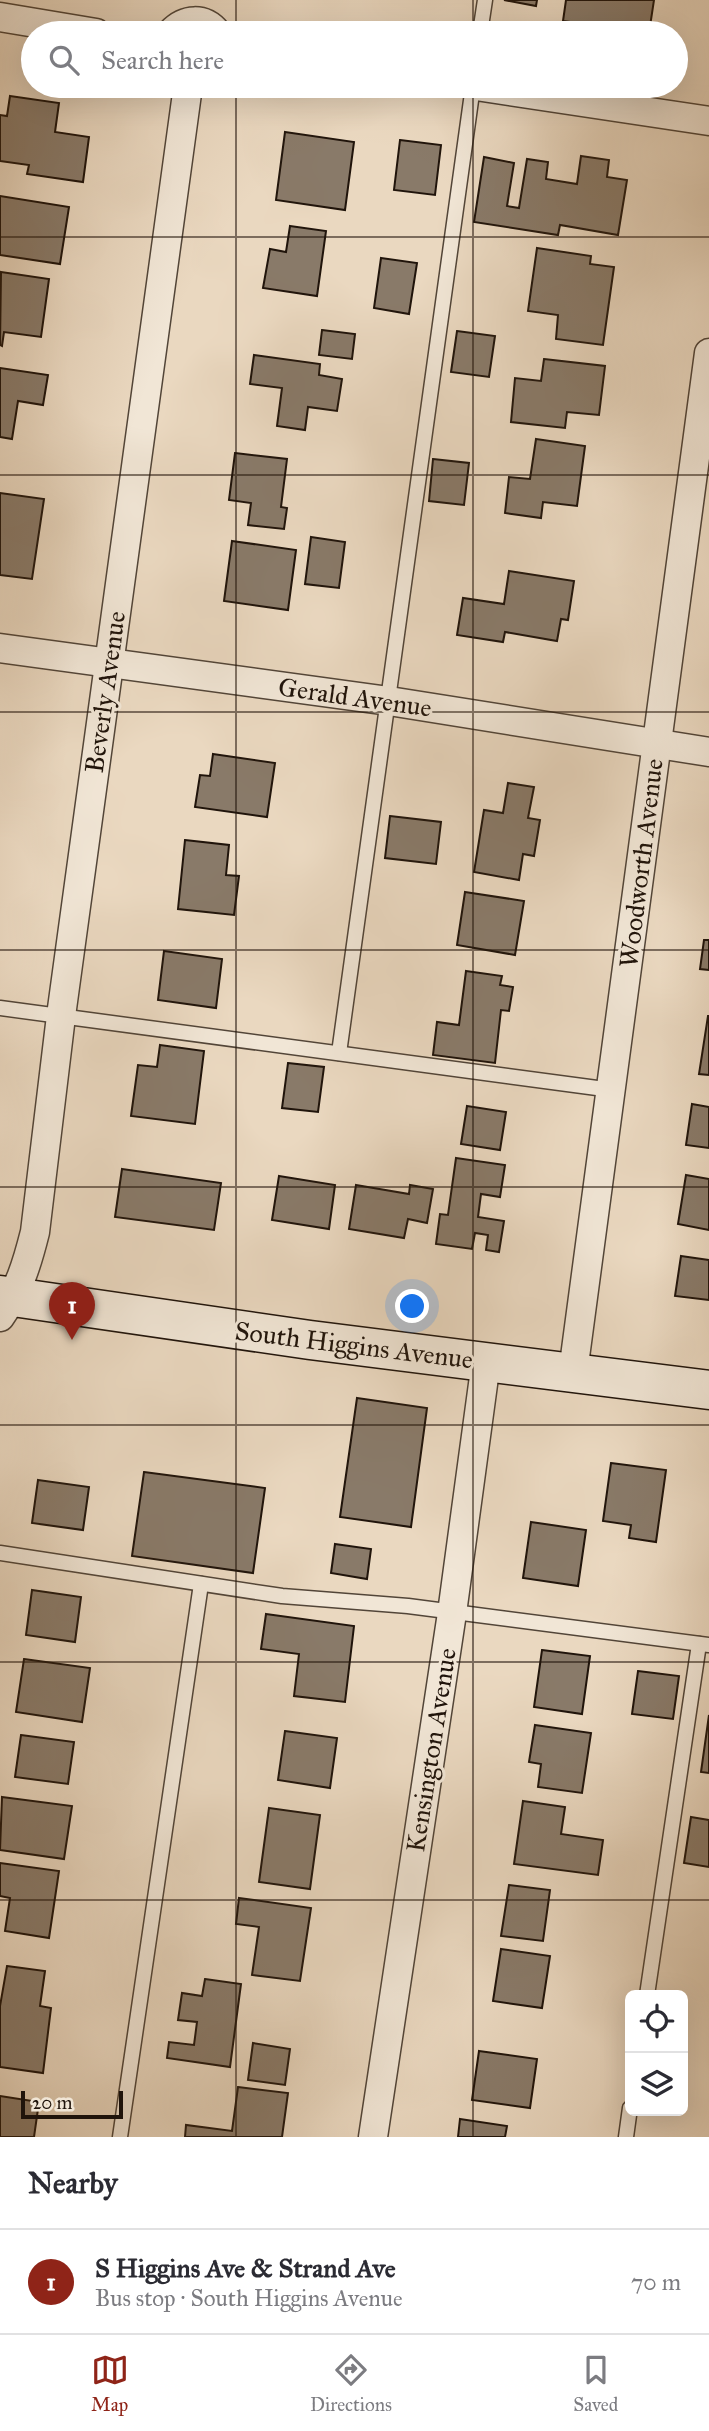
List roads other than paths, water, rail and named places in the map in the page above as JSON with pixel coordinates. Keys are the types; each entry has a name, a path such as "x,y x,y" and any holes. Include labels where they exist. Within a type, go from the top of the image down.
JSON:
{"main road":[{"name":"South Higgins Avenue","path":"5,1303 709,1390"}],"street":[{"path":"0,17 24,21"},
{"name":"Beverly Avenue","path":"5,1303 27,1265 35,1232 108,663 186,98"},
{"path":"555,98 709,121"},
{"name":"Woodworth Avenue","path":"573,1372 709,353"},
{"name":"Gerald Avenue","path":"0,648 389,701 709,752"},
{"name":"Kensington Avenue","path":"373,2137 452,1613 486,1362"}],"lane":[{"path":"482,21 485,0"},
{"path":"339,1053 472,98"},
{"path":"0,1008 612,1090"},
{"path":"0,1553 282,1596 408,1606 704,1645 648,1990"},
{"path":"120,2137 201,1584"},
{"path":"626,2137 629,2116"}],"place":[{"name":"S Higgins Ave & Strand Ave","path":"72,1340"}]}
